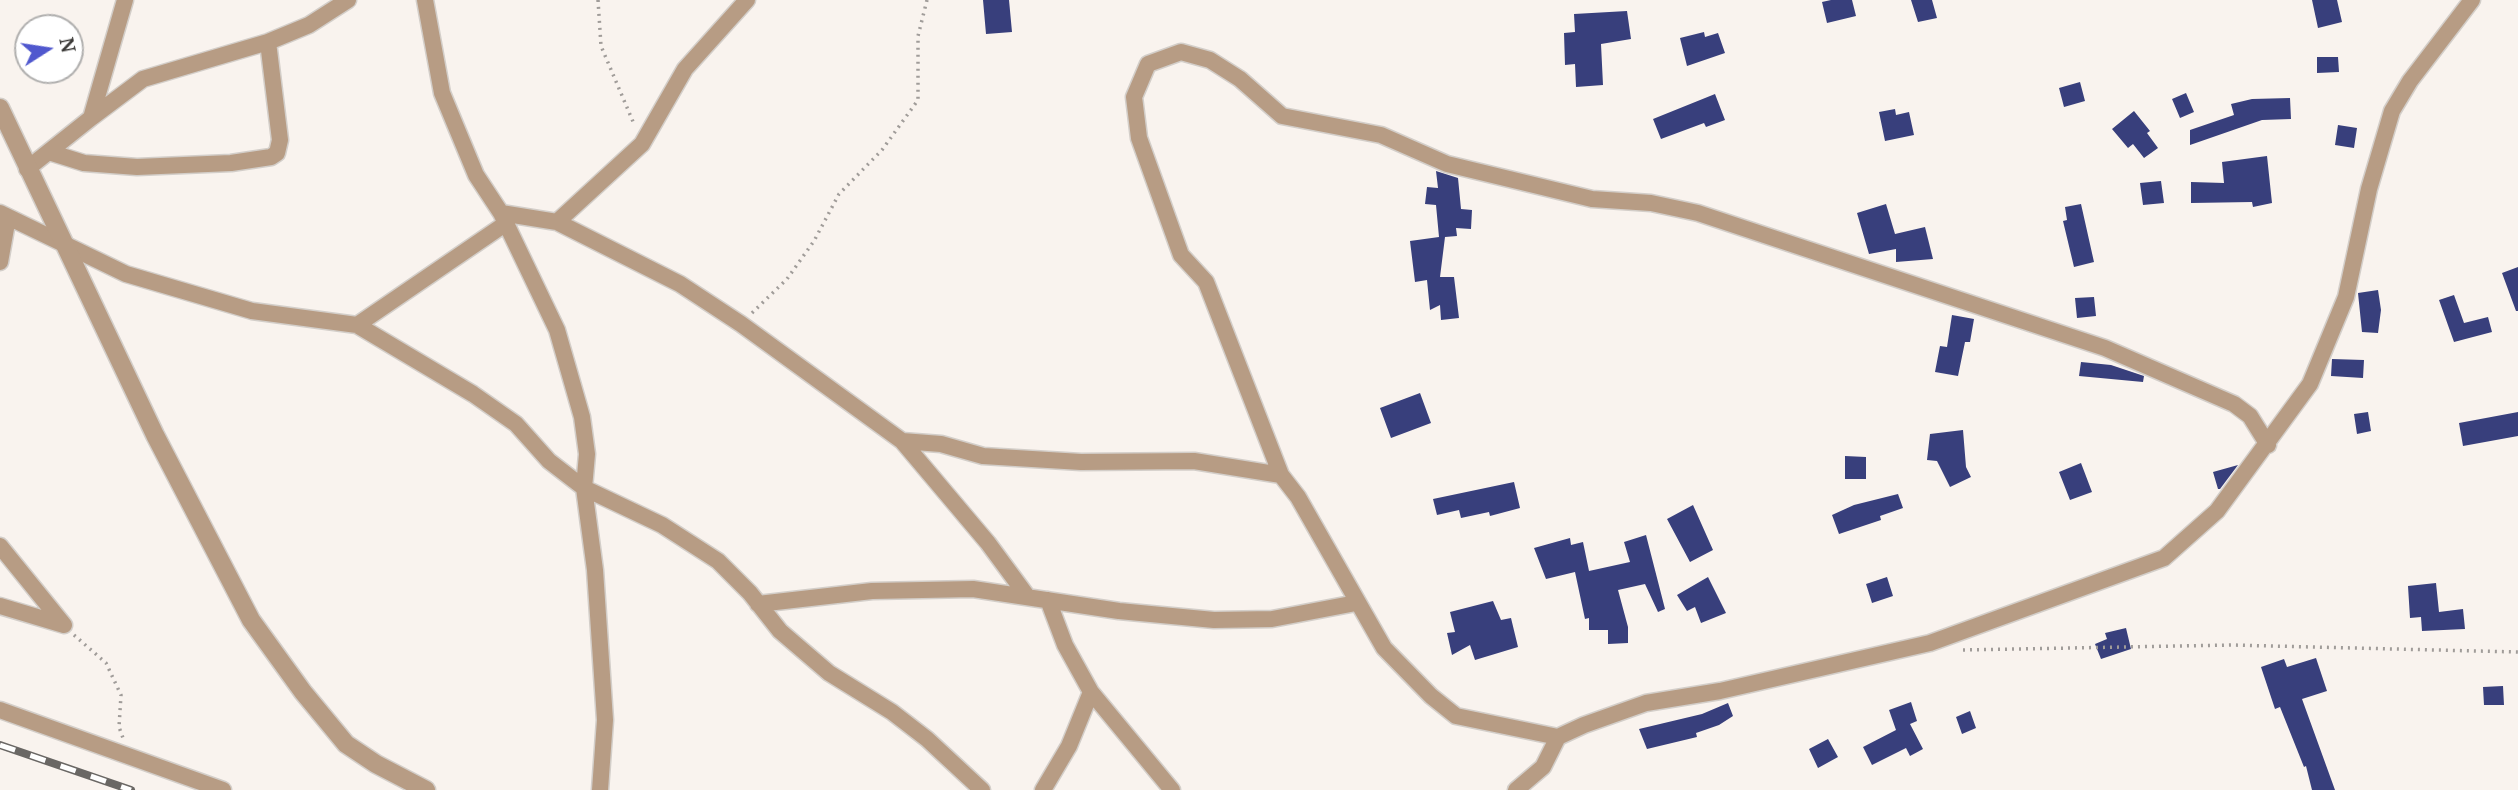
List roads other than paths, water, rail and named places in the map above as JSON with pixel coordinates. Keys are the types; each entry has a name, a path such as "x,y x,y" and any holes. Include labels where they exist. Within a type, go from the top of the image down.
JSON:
{"street":[{"path":"91,118 125,0"},
{"path":"27,169 144,79 268,41 309,25 348,0"},
{"path":"425,0 442,93 476,175 503,218 557,330 582,417 587,454 584,488 595,570 603,672 605,720 600,790"},
{"path":"558,222 642,144 685,69 747,0"},
{"path":"2268,445 2250,416 2234,404 2105,348 1698,213 1651,203 1592,199 1447,164 1381,135 1282,116 1240,79 1210,60 1181,52 1148,64 1134,97 1139,138 1181,255 1206,282 1281,475 1298,497 1384,648 1431,696 1456,716 1558,737 1584,724 1646,703 1720,691 1930,643 2164,558 2217,510 2268,445 2310,384 2346,297 2369,189 2392,111 2410,81 2472,0"},
{"path":"49,152 84,163 137,167 231,163 271,157 277,153 279,140 268,41"},
{"path":"0,108 155,435 251,620 303,692 346,744 376,764 426,790"},
{"path":"0,262 4,215 126,274 252,311 356,325 395,351 473,394 516,424 549,461 584,488 662,525 718,561 780,632 829,673 901,719 982,790"},
{"path":"356,325 503,218 558,222 680,284 741,324 902,441 988,543 1027,596"},
{"path":"902,441 941,444 983,456 1081,462 1194,461 1281,475"},
{"path":"0,546 64,625 0,606"},
{"path":"758,604 844,593 930,588 993,590 1048,600 1214,620 1272,619 1356,603"},
{"path":"1048,600 1065,645 1091,692 1172,790"},
{"path":"1042,790 1069,746 1091,692"},
{"path":"0,710 223,790"},
{"path":"1516,790 1543,767 1558,737"}],"railway":[{"path":"0,745 131,790"}]}
